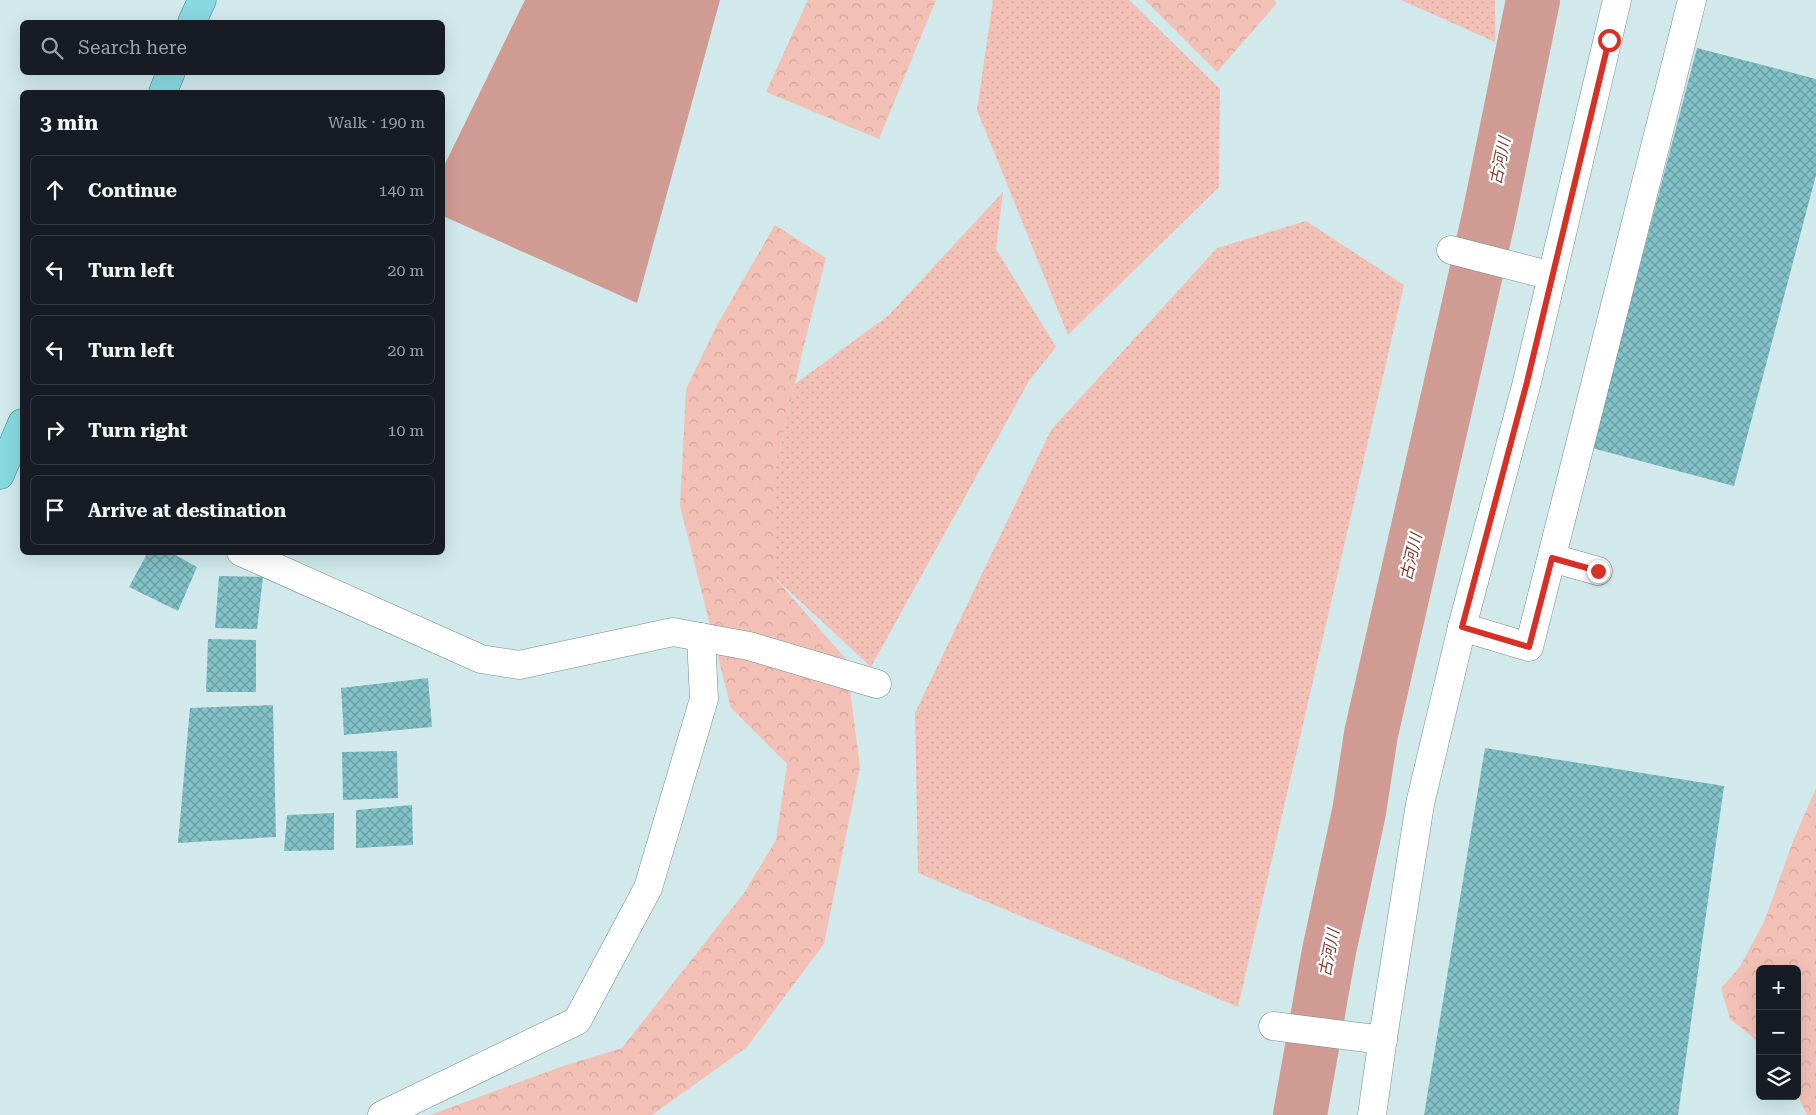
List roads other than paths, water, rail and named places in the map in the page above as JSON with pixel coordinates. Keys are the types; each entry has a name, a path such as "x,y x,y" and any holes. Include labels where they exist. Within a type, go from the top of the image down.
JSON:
{"main road":[{"path":"193,20 202,0"},
{"path":"164,90 170,75"},
{"path":"11,462 20,430"}],"street":[{"path":"1372,1115 1370,1038 1420,804 1462,627 1527,382 1542,273 1618,0"},
{"path":"1462,627 1529,647 1692,0"},
{"path":"1451,250 1542,273"},
{"path":"248,555 481,659 519,665 673,632 749,646 877,684"},
{"path":"1552,558 1598,571"},
{"path":"382,1115 577,1021 648,888 704,700 701,637"},
{"path":"1273,1026 1370,1038"}],"waterway":[{"name":"古河川","path":"1300,1115 1329,951 1359,812 1371,734 1489,216 1533,0"}]}
